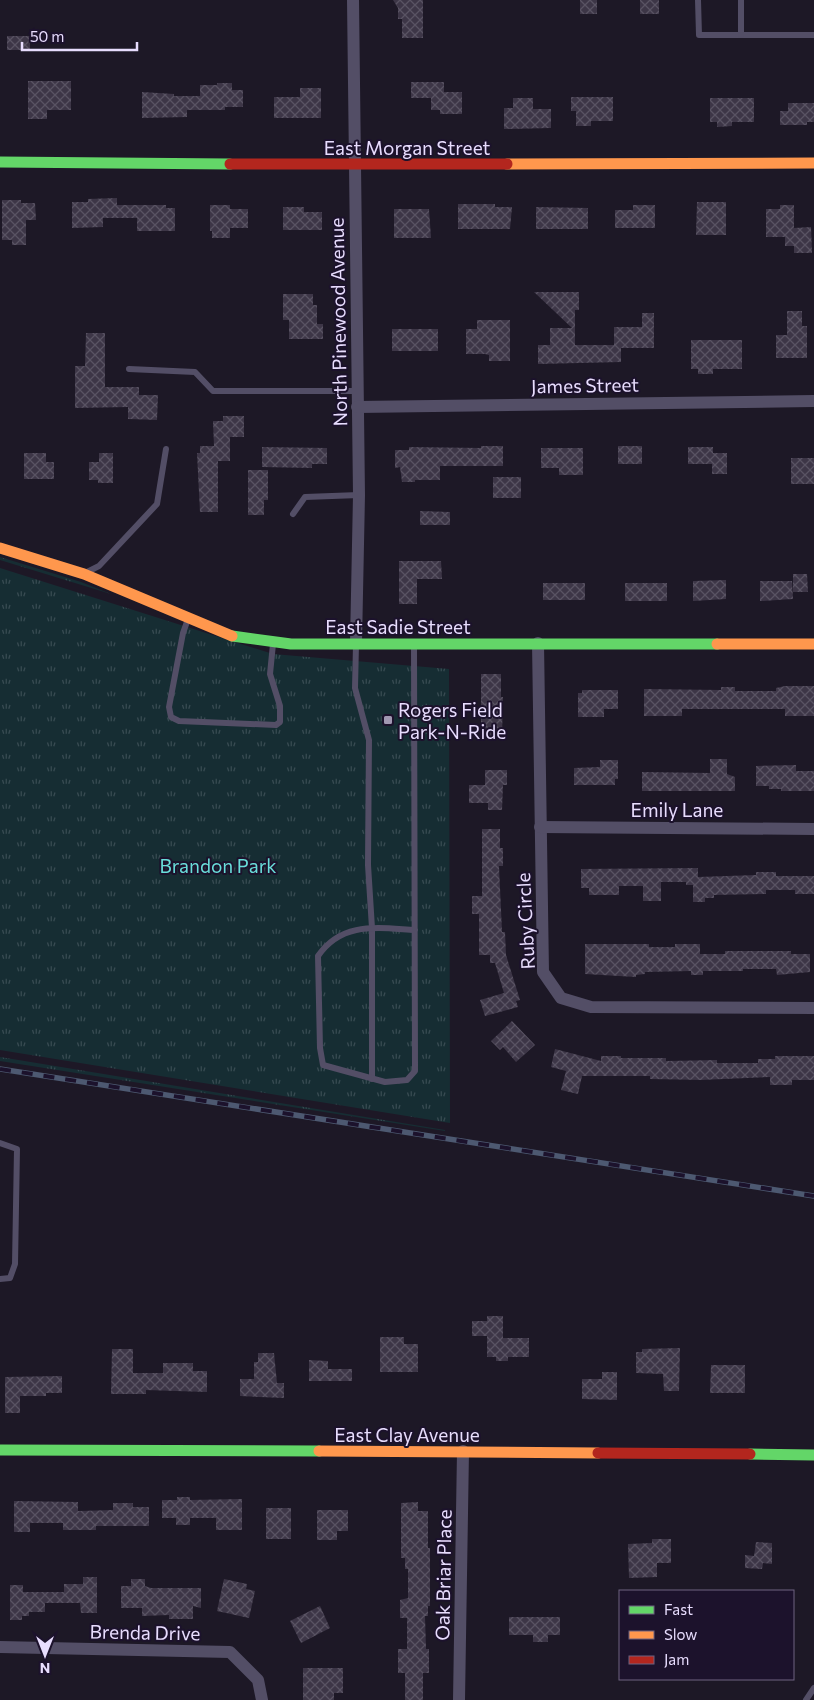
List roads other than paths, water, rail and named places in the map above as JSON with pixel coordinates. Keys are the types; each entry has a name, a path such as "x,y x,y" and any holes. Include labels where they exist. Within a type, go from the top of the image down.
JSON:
{"street":[{"name":"North Pinewood Avenue","path":"353,0 359,494 356,643"},
{"name":"East Morgan Street","path":"0,162 355,165 814,163"},
{"name":"James Street","path":"357,407 814,401"},
{"name":"East Sadie Street","path":"0,548 84,574 232,636 273,642 291,644 814,644"},
{"name":"Ruby Circle","path":"538,644 543,972 561,998 591,1007 814,1008"},
{"name":"Emily Lane","path":"540,827 814,829"},
{"name":"East Clay Avenue","path":"0,1450 463,1451 814,1455"},
{"name":"Oak Briar Place","path":"460,1700 463,1451"},
{"name":"Brenda Drive","path":"0,1647 230,1652 258,1680 262,1700"}],"lane":[{"path":"698,0 699,35 814,35"},
{"path":"740,0 741,35"},
{"path":"129,369 195,372 213,391 357,391"},
{"path":"84,574 99,566 157,504 166,449"},
{"path":"292,514 305,497 359,494"},
{"path":"189,618 183,634 169,707 171,717 179,721 276,725 280,722 280,706 270,674 269,663 273,642"},
{"path":"356,643 355,688 369,740 368,865 372,928 372,1079"},
{"path":"414,643 416,1071 407,1080 386,1082 324,1065 320,1048 318,956 326,945 340,935 372,928 415,930"},
{"path":"0,1143 17,1149 15,1264 10,1278 0,1279"},
{"path":"806,1700 814,1688"}],"railway":[{"path":"0,1069 814,1196"}],"place":[{"name":"Rogers Field Park-N-Ride","path":"388,720"}],"park label":[{"name":"Brandon Park","path":"218,865"}]}
